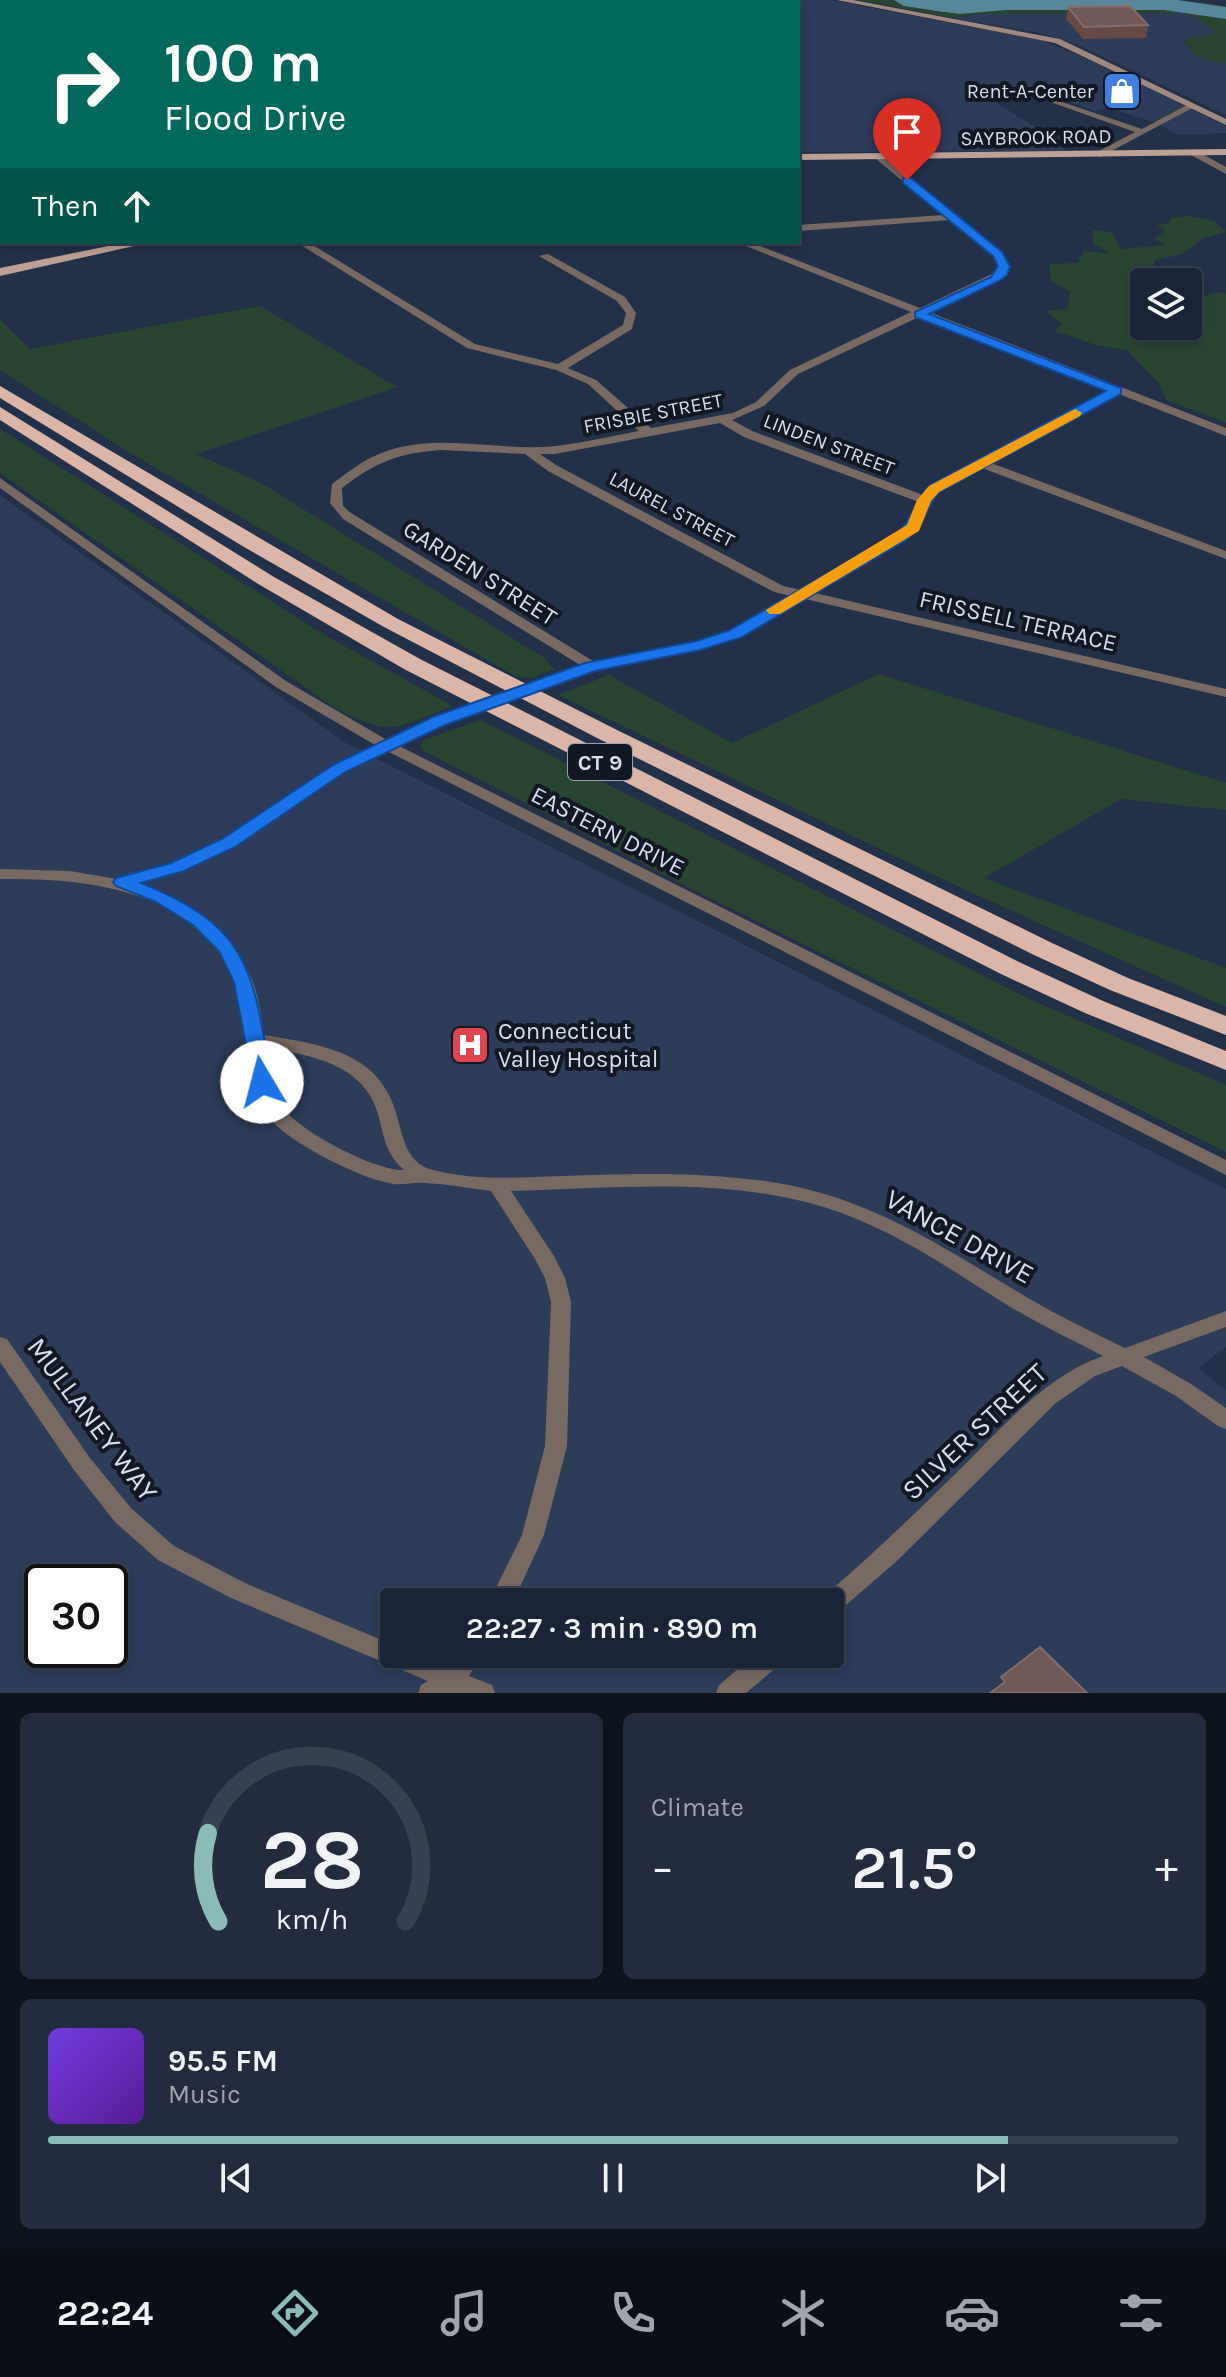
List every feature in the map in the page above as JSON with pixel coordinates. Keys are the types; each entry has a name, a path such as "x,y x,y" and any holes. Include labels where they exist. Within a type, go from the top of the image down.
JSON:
{"highway":[{"name":"CT 9","path":"0,391 251,543 483,671 1043,949 1119,984 1226,1026"},
{"name":"CT 9","path":"0,412 267,581 466,693 1010,968 1094,1007 1226,1061"}],"main road":[{"path":"841,0 1057,41 1226,122"},
{"name":"SAYBROOK ROAD","path":"800,157 1226,152"},
{"path":"0,272 136,244"}],"street":[{"path":"1056,101 1142,132"},
{"path":"1100,154 1192,106"},
{"path":"1194,153 1226,171"},
{"name":"FRISBIE STREET","path":"347,516 337,508 333,499 336,487 363,464 383,455 453,444 529,452 722,419 760,404 794,372 1003,273 1004,266 998,255 878,156"},
{"path":"800,228 951,217"},
{"path":"304,244 471,346 560,368 583,377 606,391 648,432"},
{"path":"746,244 1226,432"},
{"path":"544,256 621,299 631,313 628,327 560,368"},
{"path":"0,874 59,875 123,882 177,867 229,843 339,768 439,721 591,666 719,641 914,528 924,500 934,489 1117,391"},
{"name":"LINDEN STREET","path":"722,419 748,434 924,500"},
{"name":"LAUREL STREET","path":"529,452 552,468 779,589 800,595"},
{"path":"981,464 1226,555"},
{"name":"EASTERN DRIVE","path":"0,482 281,684 385,746 1226,1168"},
{"name":"GARDEN STREET","path":"347,516 591,666"},
{"name":"FRISSELL TERRACE","path":"800,595 1226,693"},
{"name":"VANCE DRIVE","path":"123,882 163,898 200,921 227,949 244,982 259,1072 270,1103 295,1131 367,1168 395,1177 425,1176 497,1185 675,1178 776,1187 858,1211 935,1248 1045,1317 1193,1393 1226,1420"},
{"path":"256,1040 316,1052 361,1072 384,1102 394,1150 425,1176"},
{"path":"497,1185 544,1256 555,1278 561,1302 556,1446 533,1535 508,1588"},
{"name":"SILVER STREET","path":"844,1593 890,1553 1048,1397 1087,1370 1226,1319"},
{"name":"MULLANEY WAY","path":"0,1345 82,1464 123,1515 166,1553 239,1591 483,1693"},
{"path":"430,1693 454,1679 461,1668"},
{"path":"728,1693 757,1668"}],"shaded area":[{"path":"831,0 1044,41 1226,126 1226,133 1179,135 1154,122 1108,108 1094,111 1042,92 994,101 1060,143 1066,151 805,152 800,148 800,1"},
{"path":"1020,0 1023,6 943,12 901,4 953,5"},
{"path":"1170,10 1196,13 1219,33 1184,40 1195,55 1226,65 1226,115 1076,44 1039,33 924,13"},
{"name":"Connecticut Valley Hospital","path":"0,495 344,742 1226,1189 1226,1347 1198,1368 1226,1390 1226,1693 0,1693"}],"green space":[{"path":"858,0 1183,0 1226,6 1226,65 1195,55 1185,40 1218,33 1196,17 1179,13 976,14 954,18"},
{"path":"1189,216 1214,221 1226,232 1203,238 1182,254 1155,260 1153,268 1130,268 1130,340 1202,340 1202,296 1220,292 1226,294 1226,423 1167,400 1158,382 1127,350 1099,346 1055,331 1062,323 1046,311 1067,309 1070,292 1051,281 1049,264 1078,263 1084,251 1109,253 1093,243 1093,230 1111,232 1122,249 1166,245 1154,239 1165,231 1156,223 1169,224 1171,218"},
{"path":"260,306 397,387 196,454 261,483 543,657 555,669 532,678 515,676 132,454 0,370 0,319 30,349"},
{"path":"0,429 328,637 453,706 394,726 369,723 335,708 0,473"},
{"path":"879,674 1226,783 1226,810 1121,799 984,878 1226,968 1226,1007 970,892 558,695 609,675 732,743"},
{"path":"481,720 1027,998 1226,1085 1226,1152 688,887 424,751 420,746 424,740"}],"building":[{"path":"1130,6 1148,25 1084,27 1068,7"},
{"path":"1040,1647 1087,1693 990,1693 1005,1682 1001,1677"}],"waterway":[{"path":"904,0 959,8 1006,4 1164,4 1226,13"}],"slow traffic":[{"path":"774,610 914,528 924,500 934,489 1075,413"}],"place":[{"name":"Rent-A-Center","path":"1122,91"},
{"name":"Connecticut Valley Hospital","path":"470,1045"}],"route":[{"path":"262,1082 244,982 227,949 200,921 163,898 123,882 177,867 229,843 339,768 439,721 591,666 700,646 736,634 914,528 924,500 934,489 1117,391 919,314 995,279 1003,273 1004,266 998,255 907,180"}]}
